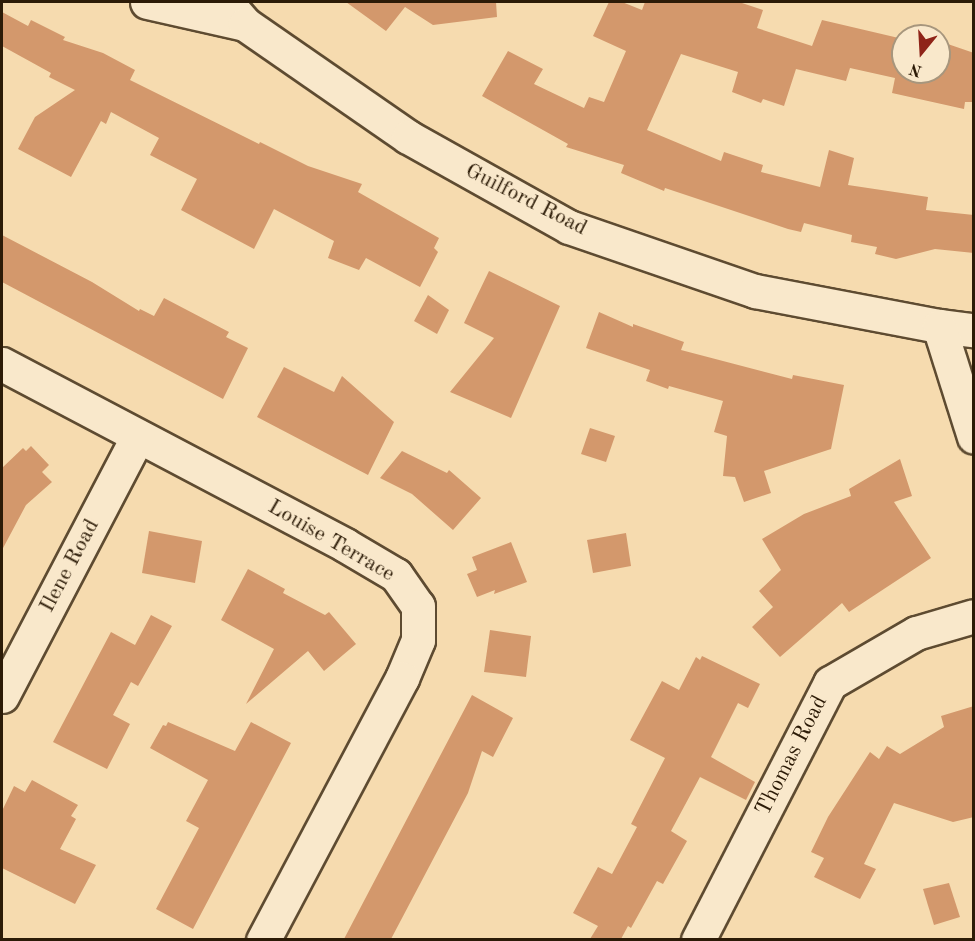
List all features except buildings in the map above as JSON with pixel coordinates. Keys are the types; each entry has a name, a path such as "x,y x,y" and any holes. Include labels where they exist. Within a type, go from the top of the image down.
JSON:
{"street":[{"path":"147,2 236,13"},
{"name":"Guilford Road","path":"236,13 408,137 569,227 755,291 939,326 974,330"},
{"path":"939,326 974,437"},
{"name":"Louise Terrace","path":"2,364 345,544 396,574 418,606 418,640 402,678 263,939"},
{"name":"Ilene Road","path":"2,696 138,436"},
{"name":"Thomas Road","path":"698,939 830,683 916,633 974,616"}]}
